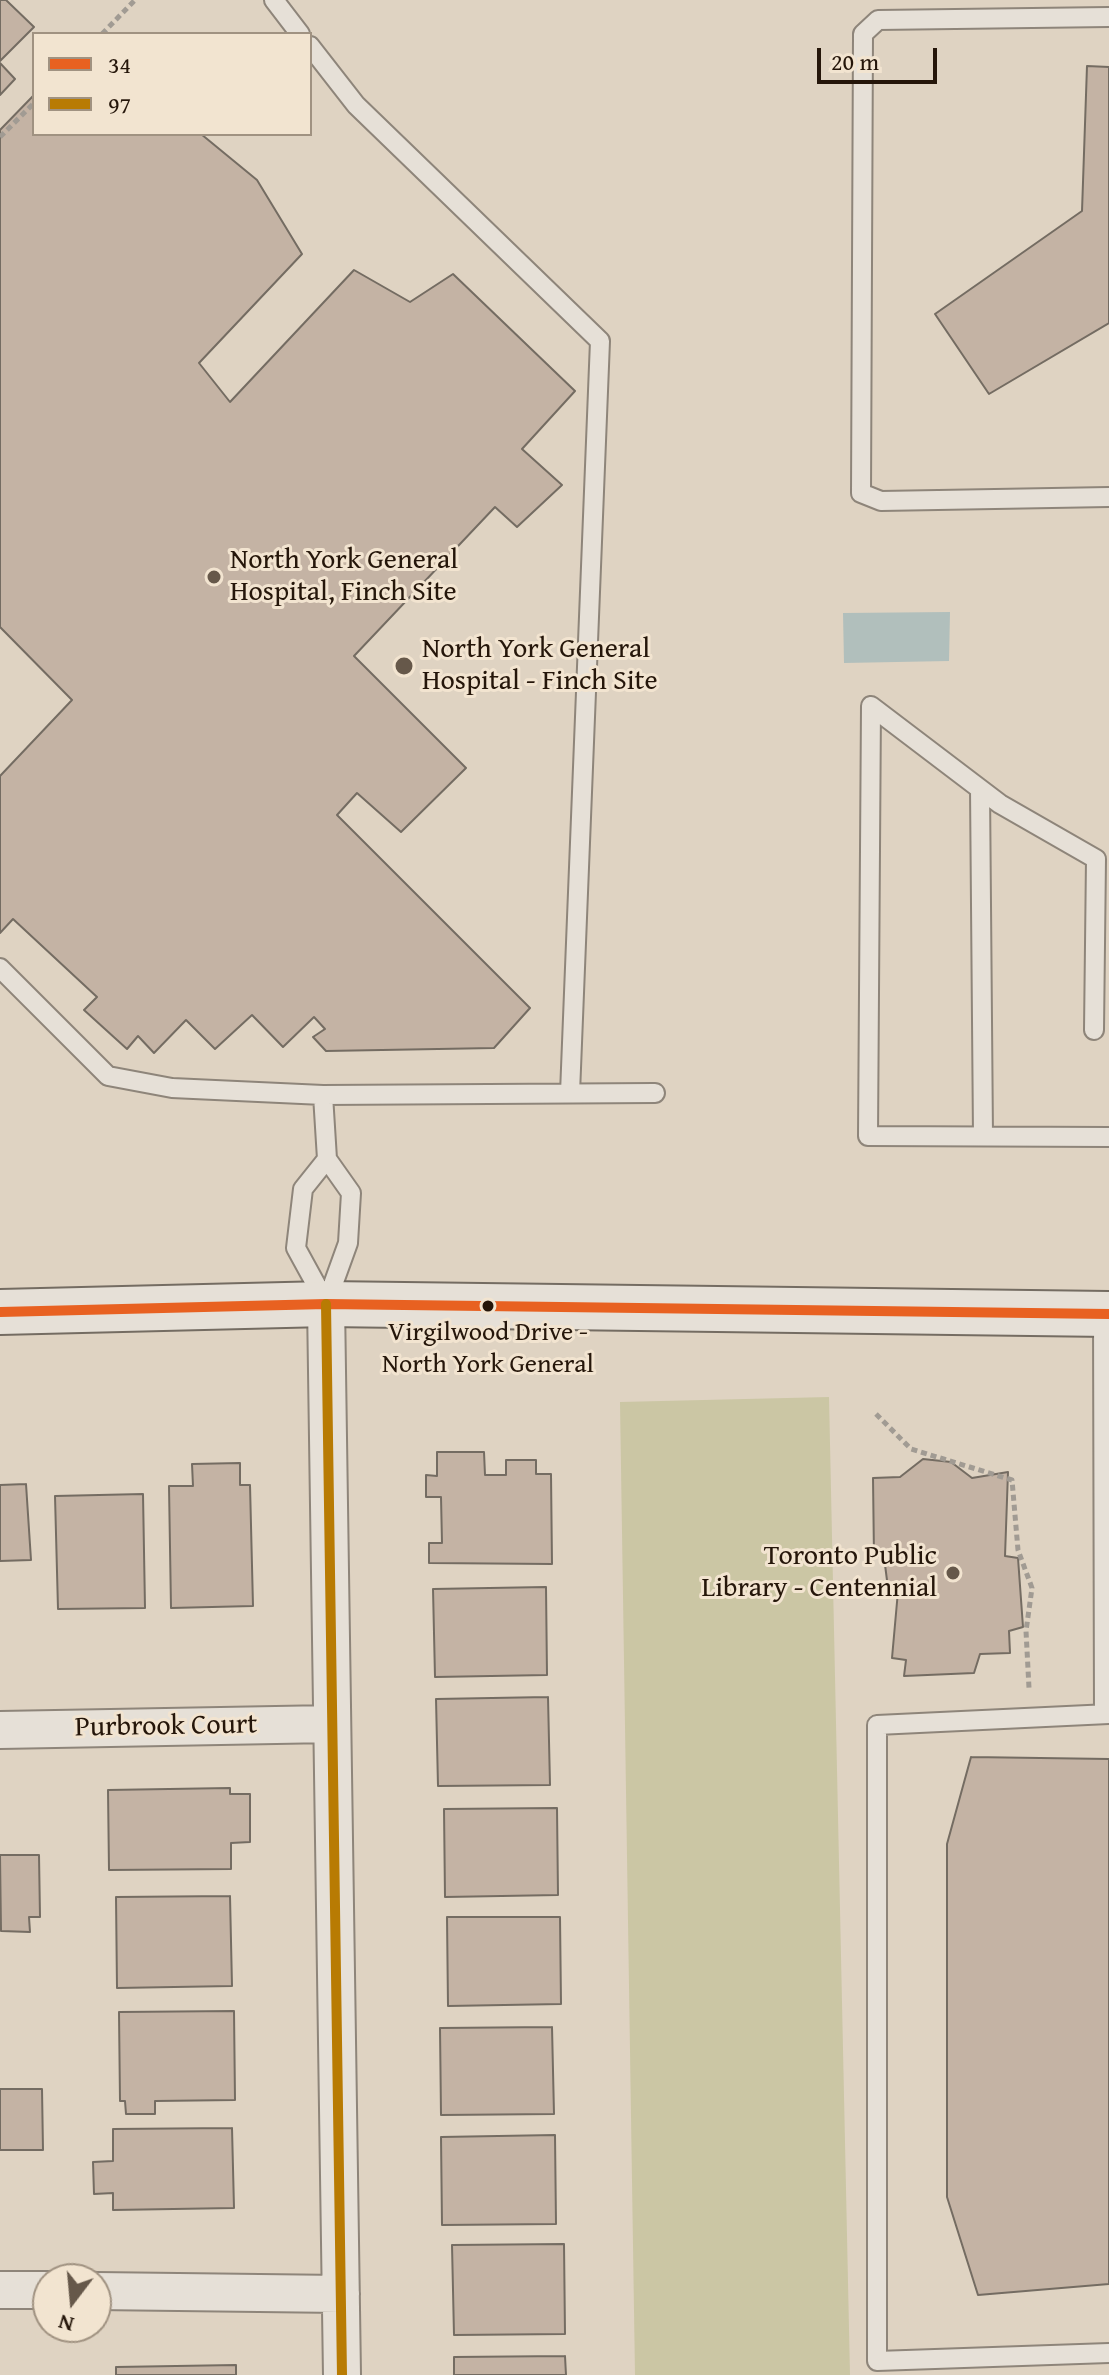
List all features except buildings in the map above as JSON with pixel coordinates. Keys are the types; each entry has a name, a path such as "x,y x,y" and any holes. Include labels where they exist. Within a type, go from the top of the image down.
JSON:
{"main road":[{"path":"0,1312 326,1304 1106,1314"}],"street":[{"path":"326,1304 342,2375"},
{"name":"Purbrook Court","path":"0,1730 331,1724"},
{"path":"0,2290 32,2290"},
{"path":"112,2291 341,2294"}],"lane":[{"path":"274,0 298,32"},
{"path":"1109,17 878,20 863,34 861,477 861,493 881,501 1109,497"},
{"path":"312,49 356,105 600,341 570,1093"},
{"path":"1094,1030 1096,859 1000,804 871,706 868,1136 1109,1137"},
{"path":"980,789 983,1136"},
{"path":"0,968 108,1076 172,1088 323,1095 655,1093"},
{"path":"323,1095 327,1159 351,1193 348,1243 326,1304"},
{"path":"326,1304 296,1248 303,1189 327,1159"},
{"path":"1106,1314 1106,1714 877,1725 877,2361 913,2367 1109,2353"}],"path":[{"path":"104,32 135,0"},
{"path":"0,137 32,105"},
{"path":"876,1414 911,1449 1012,1480 1018,1550 1032,1588 1026,1631 1031,1717"}],"shaded area":[{"path":"950,612 949,661 844,663 843,613"},
{"path":"829,1397 850,2375 635,2375 620,1402"}],"transit line":[{"name":"34","path":"0,1312 326,1304 1109,1314"},
{"name":"97","path":"326,1304 342,2375"}],"place":[{"name":"North York General Hospital, Finch Site","path":"214,577"},
{"name":"North York General Hospital - Finch Site","path":"404,666"},
{"name":"Virgilwood Drive - North York General","path":"488,1306"},
{"name":"Toronto Public Library - Centennial","path":"953,1573"}]}
